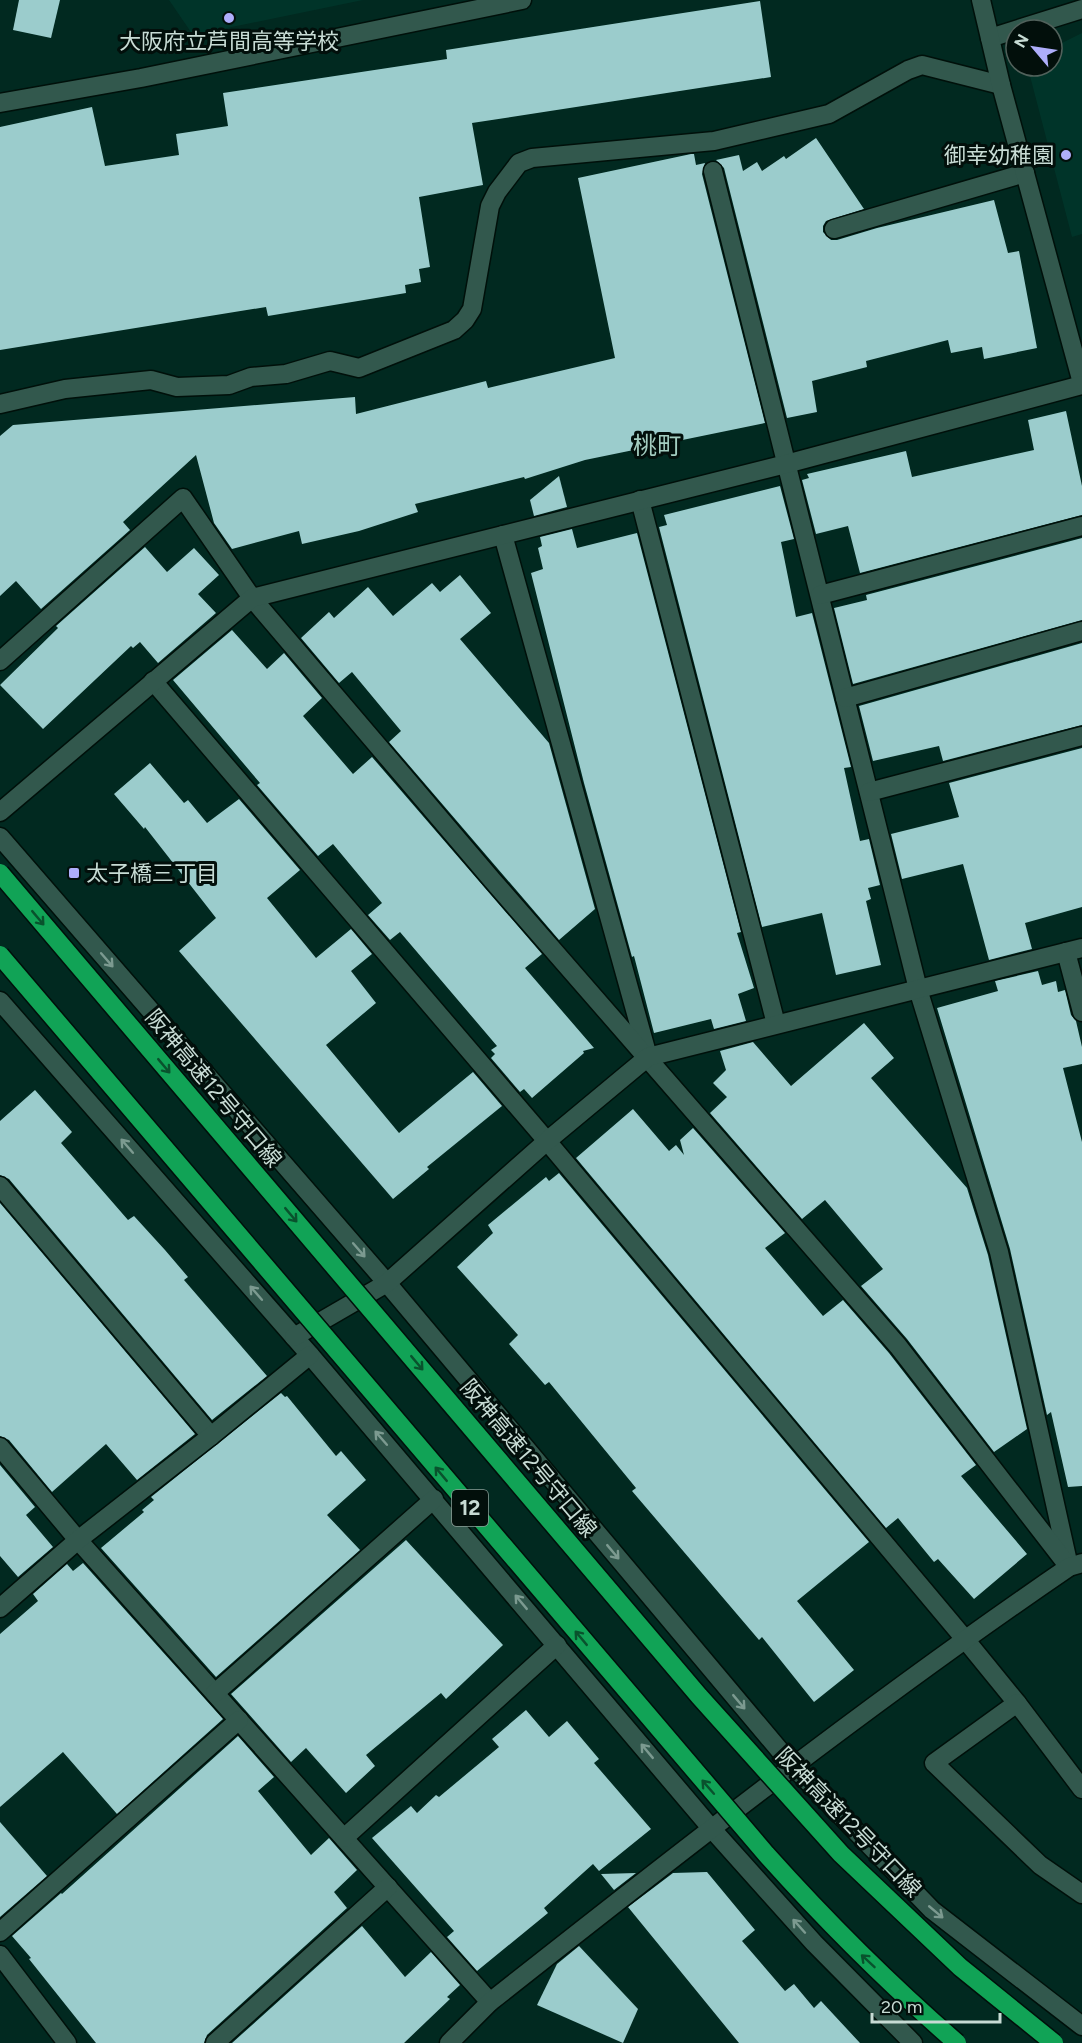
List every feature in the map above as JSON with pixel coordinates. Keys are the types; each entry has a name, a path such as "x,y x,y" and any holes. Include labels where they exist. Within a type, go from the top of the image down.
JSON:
{"highway":[{"name":"阪神高速12号守口線","path":"0,873 684,1677 834,1846 960,1967 1054,2043"},
{"name":"12","path":"0,955 766,1854 846,1941 957,2043"}],"street":[{"path":"0,103 141,78 522,0"},
{"path":"0,812 252,598 786,464 1082,384 1001,85 981,0"},
{"path":"990,38 1082,9"},
{"path":"0,404 65,389 152,380 177,387 229,385 251,377 286,374 330,361 359,368 454,330 465,320 472,309 490,206 497,192 519,163 532,158 714,141 829,114 908,70 922,65 1001,85"},
{"path":"713,171 918,989 999,1252 1076,1565"},
{"path":"834,229 1025,173"},
{"path":"0,661 183,498 252,598 493,881 898,1346 1076,1565"},
{"path":"640,500 776,1024"},
{"path":"820,595 1082,526"},
{"path":"503,534 648,1057"},
{"path":"845,698 1082,631"},
{"path":"153,681 547,1140 964,1638 1082,1789"},
{"path":"869,792 1082,736"},
{"path":"0,837 387,1283 792,1765 932,1910 1082,2026"},
{"path":"294,1337 387,1283 547,1140 648,1057 1074,950 1082,1012"},
{"path":"0,1001 434,1499 711,1828 814,1943 913,2043"},
{"path":"0,1186 211,1436"},
{"path":"0,1608 78,1540 310,1355"},
{"path":"0,1448 78,1540 490,2002"},
{"path":"215,1693 434,1499"},
{"path":"450,2043 490,2002 792,1765 964,1638 1076,1565"},
{"path":"344,1838 556,1645"},
{"path":"1017,1703 934,1763 1040,1865 1082,1894"},
{"path":"0,1932 239,1720"},
{"path":"214,2043 388,1887"},
{"path":"0,1955 67,2043"}],"shaded area":[{"name":"大阪府立芦間高等学校","path":"169,0 363,0 193,35"},
{"name":"御幸幼稚園","path":"1082,33 1082,234 1072,237 1031,78 1064,78 1064,42"}],"building":[{"path":"19,0 60,0 51,38 13,30"},
{"path":"760,1 771,77 472,123 483,185 419,197 430,267 419,269 421,282 405,285 406,293 268,316 266,307 0,350 0,127 92,107 105,166 179,155 176,134 228,126 223,93 447,59 446,50"},
{"path":"816,138 864,209 826,221 823,232 831,240 994,200 1008,253 1019,251 1037,348 984,359 982,347 951,353 948,340 866,361 867,367 812,381 817,412 787,418 724,168 716,160 739,155 743,171 757,162 762,171 784,156 786,159"},
{"path":"694,154 696,165 705,163 702,174 765,423 585,460 525,479 524,477 415,504 418,512 359,531 302,544 299,531 232,549 214,523 196,455 123,522 130,530 41,609 16,581 0,596 0,436 13,425 355,397 356,414 486,381 488,388 615,358 578,178"},
{"path":"1066,411 1082,486 1082,515 860,573 848,526 816,534 802,480 809,478 807,474 906,451 912,477 1034,450 1028,420"},
{"path":"559,476 567,507 534,516 530,500"},
{"path":"780,486 794,539 781,542 796,617 812,613 851,767 844,768 860,841 869,839 880,885 868,888 871,899 866,901 881,965 836,975 822,913 762,927 659,527 667,525 664,515"},
{"path":"572,529 577,548 637,533 741,932 737,933 754,988 738,994 746,1021 714,1029 711,1019 654,1033 584,783 531,573 543,569 538,548 542,546 540,537"},
{"path":"1082,538 1082,620 853,684 834,608 867,600 866,595"},
{"path":"145,547 167,572 194,548 219,575 198,594 216,613 158,663 140,642 133,648 131,646 43,729 0,685 58,628 56,626"},
{"path":"460,575 491,613 460,639 549,743 595,909 559,940 389,742 401,731 352,672 339,683 301,638 329,612 334,618 368,587 393,616 432,583 440,592"},
{"path":"232,630 267,669 284,653 322,698 303,716 353,774 372,757 542,954 525,968 594,1048 583,1051 584,1053 532,1098 524,1089 520,1092 491,1058 495,1054 491,1050 497,1046 400,932 390,940 368,915 382,903 333,844 318,856 257,785 260,783 173,680"},
{"path":"1082,643 1082,725 943,761 939,746 873,761 859,706"},
{"path":"1082,748 1082,907 1025,923 1032,949 989,960 963,864 902,879 891,834 959,817 949,783"},
{"path":"150,763 184,803 188,800 207,823 239,799 300,870 267,898 316,958 351,929 372,954 351,971 376,1003 326,1045 399,1133 473,1072 502,1106 427,1167 429,1169 393,1199 179,951 216,918 145,827 144,829 114,794"},
{"path":"1038,971 1042,985 1056,981 1058,992 1065,990 1082,1047 1082,1064 1063,1068 1082,1142 1082,1486 1068,1487 1051,1412 1047,1415 1010,1249 937,1008 998,991 995,981"},
{"path":"864,1023 894,1058 871,1078 967,1188 988,1255 1027,1429 994,1452 907,1339 861,1286 883,1269 825,1200 802,1219 710,1113 727,1097 713,1083 726,1070 720,1051 753,1042 791,1086"},
{"path":"35,1090 72,1132 61,1143 128,1220 134,1216 165,1250 188,1277 184,1280 267,1376 212,1420 9,1179 0,1175 0,1121"},
{"path":"633,1109 669,1151 676,1145 684,1155 680,1140 693,1128 785,1233 765,1248 823,1316 843,1300 889,1353 976,1465 961,1476 1027,1554 974,1599 938,1559 934,1562 898,1518 886,1528 576,1158"},
{"path":"559,1173 869,1542 797,1601 854,1670 814,1702 762,1637 759,1640 632,1491 636,1488 549,1382 545,1385 509,1344 518,1335 457,1267 493,1233 488,1225 546,1177 549,1181"},
{"path":"0,1203 195,1434 137,1480 106,1444 52,1492 9,1440 0,1436"},
{"path":"281,1393 287,1396 336,1456 341,1451 366,1480 327,1515 360,1550 216,1677 101,1548 144,1512 142,1510 154,1500 151,1497"},
{"path":"0,1465 35,1507 26,1515 53,1547 18,1577 0,1556"},
{"path":"406,1540 503,1645 446,1699 441,1693 366,1755 375,1766 346,1793 306,1748 291,1762 231,1694"},
{"path":"83,1563 223,1719 117,1814 63,1752 0,1807 0,1634 38,1601 33,1594 67,1564 73,1571"},
{"path":"526,1710 549,1737 567,1721 599,1759 594,1763 651,1829 599,1871 593,1864 544,1908 548,1913 477,1971 447,1937 454,1931 372,1838 411,1806 417,1813 436,1795 439,1797 499,1747 492,1739"},
{"path":"238,1736 274,1777 258,1791 311,1855 329,1838 357,1870 334,1892 347,1908 207,2035 204,2043 96,2043 12,1936"},
{"path":"0,1822 47,1876 0,1917"},
{"path":"707,1872 755,1930 742,1941 785,1991 794,1984 814,2008 821,2001 860,2043 739,2043 628,1907 673,1873"},
{"path":"636,1873 614,1890 601,1874"},
{"path":"362,1926 405,1977 431,1952 460,1985 447,1997 450,1999 404,2043 232,2043"},
{"path":"579,1946 638,2009 623,2043 537,2005 557,1964"}],"place":[{"name":"大阪府立芦間高等学校","path":"229,18"},
{"name":"御幸幼稚園","path":"1066,155"},
{"name":"太子橋三丁目","path":"74,873"}],"district":[{"name":"桃町","path":"657,446"}]}
